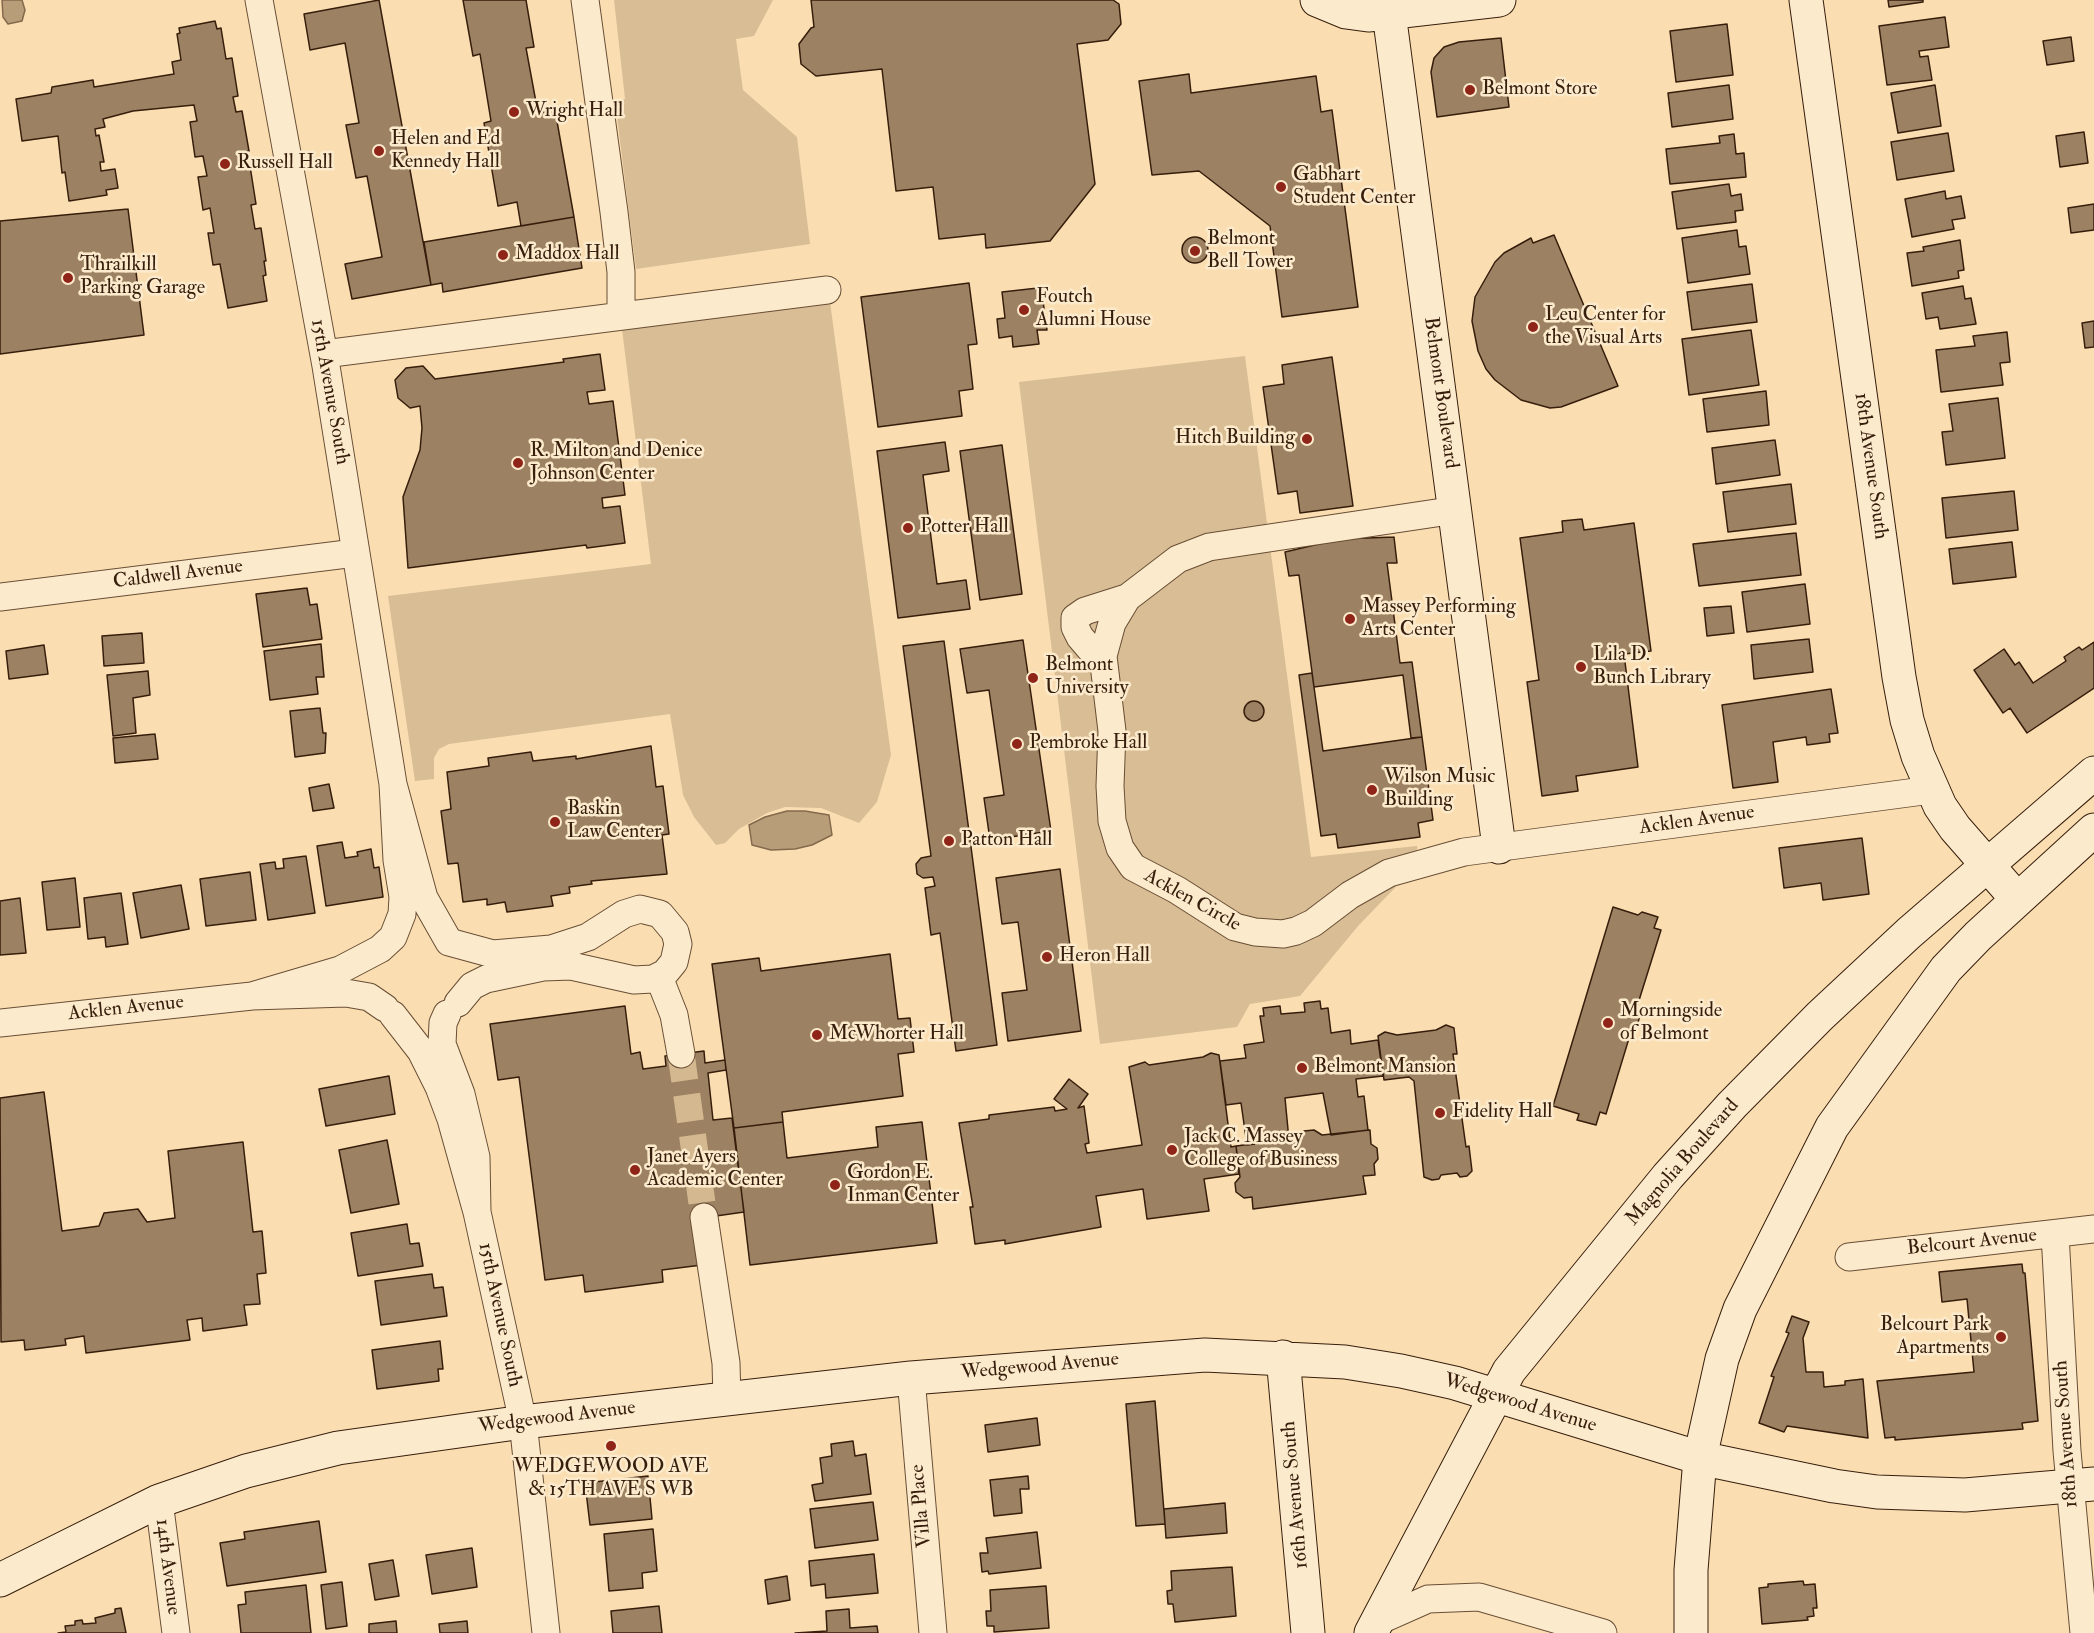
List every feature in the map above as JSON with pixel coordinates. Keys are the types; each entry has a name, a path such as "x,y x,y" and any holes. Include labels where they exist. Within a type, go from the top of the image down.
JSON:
{"main road":[{"path":"1317,0 1346,12 1389,13 1499,0"},
{"name":"18th Avenue South","path":"1806,0 1899,677 1910,729 1931,790 1955,828 2017,899"},
{"name":"Belmont Boulevard","path":"1389,13 1499,848"},
{"name":"Magnolia Boulevard","path":"1373,1627 1513,1365 1668,1176 1732,1106 1901,940 2094,773"},
{"path":"1691,1633 1691,1570 1700,1458 1722,1359 1740,1309 1832,1127 1946,969 2017,899 2094,830"},
{"name":"Wedgewood Avenue","path":"0,1580 159,1501 246,1471 338,1448 523,1422 911,1378 1205,1354 1345,1362 1401,1371 1455,1383 1700,1458 1770,1474 1877,1492 1965,1495 2082,1485"},
{"name":"16th Avenue South","path":"1282,1357 1308,1633"}],"street":[{"name":"15th Avenue South","path":"259,0 324,354 393,784 403,906 396,931 388,943"},
{"path":"585,0 621,272 621,316"},
{"path":"324,354 827,290"},
{"name":"Acklen Circle","path":"1456,510 1209,547 1170,565 1126,598 1107,638 1103,664 1112,731 1111,812 1120,848 1128,862 1138,871 1177,890 1224,922 1255,932 1296,932 1313,923 1350,895 1389,873 1464,852"},
{"name":"Caldwell Avenue","path":"0,597 356,553"},
{"path":"1103,664 1080,637 1074,625 1075,618 1091,608 1126,598"},
{"name":"15th Avenue South","path":"393,784 424,898 449,942"},
{"name":"Acklen Avenue","path":"1464,852 1931,790"},
{"path":"636,912 609,930 606,947 614,968 646,978 674,1015 681,1054"},
{"path":"636,912 666,918 678,939 674,962 646,978 571,966 522,969 475,985 436,1020 418,1023 389,1012 375,992 373,973 377,960 388,943 405,933 422,931 449,942 493,954 551,949 588,937 636,912"},
{"path":"449,942 460,956 465,976 452,1008"},
{"name":"Acklen Avenue","path":"252,996 340,970 388,943"},
{"name":"Acklen Avenue","path":"0,1023 252,996 346,993 369,998 389,1012"},
{"name":"15th Avenue South","path":"452,1008 443,1023 442,1044 461,1094 476,1157 477,1212"},
{"name":"15th Avenue South","path":"389,1012 421,1051 440,1087 477,1212 523,1422 546,1633"},
{"path":"704,1217 726,1363 727,1399"},
{"name":"Belcourt Avenue","path":"1849,1257 2094,1229"},
{"name":"18th Avenue South","path":"2055,1234 2082,1485 2084,1633"},
{"name":"Villa Place","path":"911,1378 933,1633"},
{"name":"14th Avenue","path":"159,1501 176,1633"},
{"path":"1373,1627 1428,1599 1479,1597 1603,1633"}],"shaded area":[{"path":"2,0 22,0 25,10 22,21 8,24 3,17"},
{"path":"614,0 773,0 754,36 736,39 743,90 797,137 810,244 636,269 615,101 625,99"},
{"path":"830,302 891,755 877,802 859,823 821,808 785,807 767,813 739,829 725,843 716,845 694,817 683,795 670,714 449,744 439,749 434,758 434,779 415,781 388,596 651,564 622,329"},
{"path":"1245,356 1311,857 1417,846 1418,864 1359,925 1300,996 1250,1004 1237,1027 1100,1044 1019,382"},
{"path":"787,811 829,815 832,835 812,845 795,849 771,850 752,845 749,825 765,817"}],"building":[{"name":"Helen and Ed Kennedy Hall","path":"379,0 431,285 352,299 345,264 382,257 367,176 356,178 346,125 359,123 345,43 310,50 304,14"},
{"name":"Wright Hall","path":"463,0 526,0 534,47 526,48 538,113 555,110 574,217 521,226 517,202 498,206 484,123 491,121 480,54 473,56"},
{"path":"811,0 1113,0 1119,4 1121,24 1108,40 1077,44 1095,184 1050,241 986,248 985,234 939,239 933,187 896,191 882,69 816,76 801,64 799,44 814,27"},
{"path":"1888,0 1923,0 1923,2 1889,7"},
{"path":"1945,17 1949,47 1919,51 1920,57 1928,56 1932,80 1887,85 1879,26"},
{"name":"Russell Hall","path":"215,21 217,29 221,28 226,59 232,58 238,96 233,97 236,112 242,111 249,151 243,152 246,167 250,166 256,204 251,205 255,229 261,228 266,261 264,261 266,275 263,276 267,301 228,308 220,264 213,265 208,233 214,233 210,208 203,210 198,177 207,176 203,156 195,157 190,122 197,121 194,105 133,111 103,119 105,127 95,129 96,136 99,135 104,162 100,162 101,171 115,169 118,188 106,190 107,195 69,201 65,172 62,173 58,136 22,141 16,99 51,93 52,87 93,80 94,87 174,74 172,62 181,60 177,34 180,33 179,28"},
{"path":"1727,24 1733,75 1676,82 1670,31"},
{"path":"2071,37 2074,61 2047,65 2043,41"},
{"name":"Belmont Store","path":"1501,38 1509,107 1437,117 1431,72 1434,58 1444,47 1459,42"},
{"name":"Gabhart Student Center","path":"1189,74 1191,93 1316,76 1321,112 1332,110 1358,307 1282,317 1270,226 1199,171 1152,175 1139,81"},
{"path":"1729,85 1733,119 1672,127 1668,93"},
{"path":"1935,85 1941,126 1898,133 1891,93"},
{"path":"2084,132 2088,163 2060,167 2056,136"},
{"path":"1948,133 1954,171 1897,180 1891,142"},
{"path":"1734,134 1736,154 1744,153 1746,177 1670,184 1666,149 1720,143 1719,136"},
{"path":"1729,184 1731,196 1741,194 1743,210 1735,211 1736,222 1677,229 1672,192"},
{"path":"1945,191 1946,199 1961,196 1965,218 1952,220 1954,229 1912,237 1905,199"},
{"path":"2094,204 2094,230 2071,233 2068,208"},
{"name":"Thrailkill Parking Garage","path":"128,209 144,335 0,354 0,221"},
{"name":"Maddox Hall","path":"574,217 582,268 443,292 442,283 431,285 424,242"},
{"path":"1737,230 1739,247 1746,246 1750,274 1688,283 1682,238"},
{"name":"Leu Center for the Visual Arts","path":"1554,235 1618,386 1561,407 1550,408 1521,400 1495,380 1486,369 1478,351 1472,321 1475,297 1495,262 1504,253 1531,238 1533,243"},
{"name":"Belmont Bell Tower","path":"1195,237 1204,241 1208,250 1204,259 1195,263 1186,259 1182,250 1186,241"},
{"path":"1960,240 1964,270 1958,271 1959,278 1912,286 1907,253 1924,251 1923,247"},
{"path":"969,283 977,344 968,345 973,389 959,391 962,416 878,427 861,297"},
{"path":"1752,284 1757,322 1692,330 1687,292"},
{"path":"1963,286 1965,299 1971,298 1976,324 1940,329 1938,317 1926,319 1922,293"},
{"name":"Foutch Alumni House","path":"1038,288 1040,302 1043,301 1047,330 1037,330 1039,344 1013,347 1012,336 999,338 997,319 1005,318 1002,292"},
{"path":"2094,321 2094,347 2085,348 2082,323"},
{"path":"1751,330 1759,385 1689,395 1682,339"},
{"path":"2007,332 2010,362 2000,363 2003,385 1941,392 1936,350 1975,346 1973,336"},
{"name":"R. Milton and Denice Johnson Center","path":"600,354 605,390 587,392 589,404 613,401 625,495 602,498 603,508 620,506 625,543 587,548 586,545 408,568 403,497 420,450 422,428 420,406 410,408 398,398 395,380 406,368 423,366 435,379 564,362 563,359"},
{"name":"Hitch Building","path":"1332,357 1353,506 1300,513 1297,491 1278,494 1263,387 1284,384 1282,365"},
{"path":"1766,391 1769,425 1707,432 1703,399"},
{"path":"1998,398 2005,458 1946,465 1942,432 1953,431 1949,404"},
{"path":"1775,440 1780,475 1716,484 1712,448"},
{"name":"Potter Hall","path":"945,442 949,471 923,475 937,584 966,580 970,609 898,618 877,451"},
{"path":"1002,445 1022,594 980,600 960,451"},
{"path":"1791,484 1796,524 1728,532 1723,492"},
{"path":"2014,491 2018,530 1946,538 1942,498"},
{"name":"Lila D. Bunch Library","path":"1582,519 1584,530 1634,523 1651,651 1624,654 1638,767 1576,776 1578,791 1542,796 1527,682 1539,680 1520,538 1563,532 1562,521"},
{"path":"1796,533 1801,575 1699,586 1693,544"},
{"name":"Massey Performing Arts Center","path":"1394,537 1397,563 1387,563 1400,663 1412,662 1422,737 1411,738 1403,675 1314,687 1299,575 1289,576 1285,552 1340,539"},
{"path":"2012,542 2016,577 1953,584 1949,549"},
{"path":"1805,584 1810,624 1747,632 1742,592"},
{"path":"307,588 310,605 317,604 322,639 263,647 256,594"},
{"path":"1731,606 1734,633 1707,636 1704,608"},
{"path":"142,633 144,663 104,666 102,636"},
{"path":"1809,639 1813,672 1754,679 1751,645"},
{"name":"Pembroke Hall","path":"1023,640 1051,831 990,840 984,798 1004,795 989,690 967,693 960,649"},
{"name":"Patton Hall","path":"944,641 997,1045 956,1051 940,933 931,935 925,888 935,886 933,877 923,878 917,874 916,864 921,858 931,856 903,646"},
{"path":"2094,642 2094,688 2027,733 2010,708 2003,713 1974,670 2004,649 2015,665 2019,662 2033,683 2066,661 2064,657 2079,647 2082,650"},
{"path":"321,644 324,677 316,677 318,694 270,700 264,651"},
{"path":"44,645 48,674 9,679 6,651"},
{"path":"148,671 150,695 133,698 136,733 113,736 107,675"},
{"name":"Wilson Music Building","path":"1312,673 1323,751 1422,737 1433,820 1418,823 1420,837 1338,848 1336,834 1321,836 1299,675"},
{"path":"1831,689 1838,733 1829,734 1830,742 1807,745 1806,737 1773,742 1778,782 1733,788 1722,705"},
{"path":"1254,701 1261,704 1264,711 1261,718 1254,721 1247,718 1244,711 1247,704"},
{"path":"320,708 323,733 326,733 325,753 295,757 290,711"},
{"path":"155,734 158,759 115,763 113,738"},
{"name":"Baskin Law Center","path":"651,746 656,787 663,786 669,834 662,835 667,874 591,881 592,884 569,887 570,893 551,896 553,906 507,912 505,902 487,905 487,899 463,902 458,863 448,864 441,811 451,809 447,772 489,766 488,758 531,752 533,761 576,756 576,759"},
{"path":"329,784 334,808 313,811 309,788"},
{"path":"1862,838 1869,894 1823,900 1821,883 1784,888 1779,848"},
{"path":"342,842 345,858 358,856 357,852 371,849 374,868 379,867 383,897 326,906 317,846"},
{"path":"306,856 315,913 268,920 260,864 275,862 276,869 284,868 283,859"},
{"name":"Heron Hall","path":"1060,869 1081,1031 1008,1041 1002,993 1027,990 1018,922 1002,924 996,878"},
{"path":"250,872 256,920 206,926 200,879"},
{"path":"75,878 80,927 47,930 42,882"},
{"path":"181,885 189,929 141,938 133,893"},
{"path":"121,893 128,944 106,947 105,937 88,939 84,898"},
{"path":"20,898 26,953 0,955 0,901"},
{"name":"Morningside of Belmont","path":"1613,907 1638,915 1642,912 1658,917 1654,928 1661,930 1636,1010 1641,1012 1634,1036 1630,1035 1606,1114 1600,1112 1596,1125 1577,1120 1579,1114 1553,1106"},
{"name":"McWhorter Hall","path":"890,954 898,1019 910,1018 914,1052 898,1054 903,1096 782,1112 783,1122 734,1128 712,964 759,958 761,971"},
{"name":"Belmont Mansion","path":"1320,1001 1321,1009 1328,1008 1331,1033 1350,1030 1351,1044 1378,1040 1383,1076 1356,1079 1358,1097 1364,1096 1368,1130 1331,1135 1323,1093 1285,1098 1289,1140 1247,1145 1241,1103 1226,1105 1220,1061 1246,1058 1244,1045 1264,1042 1260,1016 1264,1016 1263,1008 1280,1006 1281,1014 1305,1012 1304,1003"},
{"name":"Janet Ayers Academic Center","path":"625,1006 631,1054 640,1052 643,1069 666,1066 665,1056 704,1051 705,1063 725,1060 726,1070 708,1073 713,1120 732,1118 744,1212 716,1216 702,1265 662,1270 663,1282 585,1292 583,1275 545,1280 519,1077 498,1080 490,1024"},
{"name":"Fidelity Hall","path":"1446,1025 1454,1028 1457,1054 1453,1054 1466,1147 1469,1146 1472,1171 1467,1176 1460,1177 1457,1173 1441,1175 1439,1179 1432,1180 1424,1177 1414,1081 1409,1077 1384,1080 1378,1036 1385,1032 1397,1035 1436,1030"},
{"name":"Jack C. Massey College of Business","path":"1211,1053 1219,1055 1231,1147 1236,1146 1239,1174 1204,1179 1209,1211 1147,1219 1143,1189 1096,1196 1101,1227 1005,1244 1005,1240 975,1244 970,1207 973,1207 959,1123 989,1119 989,1115 1054,1107 1055,1111 1067,1109 1054,1099 1069,1079 1088,1094 1078,1108 1084,1106 1089,1143 1085,1144 1087,1153 1142,1145 1129,1067 1145,1062 1149,1065 1203,1057"},
{"path":"389,1076 395,1114 326,1126 319,1089"},
{"path":"44,1092 62,1231 99,1226 104,1213 138,1209 147,1222 175,1218 168,1151 243,1142 253,1232 262,1231 266,1273 257,1274 260,1304 244,1305 247,1325 203,1331 202,1318 187,1320 190,1340 86,1353 84,1336 65,1339 66,1345 25,1350 24,1340 1,1342 0,1098"},
{"name":"Gordon E. Inman Center","path":"783,1122 787,1158 878,1147 876,1127 922,1122 937,1243 750,1265 734,1128"},
{"path":"1314,1130 1322,1135 1370,1130 1371,1144 1377,1148 1378,1159 1374,1164 1375,1175 1363,1176 1366,1194 1253,1209 1252,1197 1244,1198 1236,1192 1235,1183 1240,1177 1236,1146 1299,1138 1304,1131"},
{"path":"387,1140 399,1204 351,1213 339,1150"},
{"path":"407,1224 410,1244 419,1243 423,1266 358,1276 351,1233"},
{"name":"Belcourt Park Apartments","path":"2022,1264 2023,1273 2025,1273 2038,1421 2022,1423 2023,1429 1895,1440 1895,1437 1885,1438 1877,1381 1974,1372 1967,1299 1942,1302 1939,1272"},
{"path":"432,1274 434,1288 443,1287 447,1316 381,1325 375,1281"},
{"path":"1792,1316 1809,1322 1803,1338 1806,1372 1823,1372 1824,1387 1845,1385 1845,1381 1863,1379 1868,1438 1787,1426 1784,1432 1759,1423 1774,1377 1771,1376 1789,1333 1786,1332"},
{"path":"440,1341 443,1369 438,1369 439,1381 377,1389 372,1350"},
{"path":"1155,1401 1165,1524 1136,1526 1126,1404"},
{"path":"1037,1418 1040,1445 988,1452 985,1425"},
{"path":"853,1441 855,1456 866,1454 871,1494 815,1501 812,1485 823,1483 820,1458 832,1456 831,1444"},
{"path":"648,1476 652,1519 590,1525 585,1483"},
{"path":"1028,1476 1029,1489 1020,1489 1022,1513 994,1516 990,1480"},
{"path":"873,1502 878,1540 815,1548 810,1509"},
{"path":"1225,1503 1227,1533 1166,1538 1164,1509"},
{"path":"319,1521 326,1572 227,1586 220,1543 245,1539 244,1532"},
{"path":"653,1529 657,1571 642,1573 643,1588 609,1591 604,1534"},
{"path":"1037,1532 1041,1568 989,1574 988,1571 982,1572 980,1553 988,1553 986,1538"},
{"path":"472,1548 477,1587 432,1594 426,1555"},
{"path":"874,1554 878,1593 826,1598 825,1584 811,1586 809,1561"},
{"path":"393,1560 399,1596 375,1600 369,1564"},
{"path":"1232,1567 1236,1616 1175,1622 1173,1604 1168,1604 1167,1591 1172,1590 1171,1571"},
{"path":"787,1576 790,1600 768,1604 765,1580"},
{"path":"1803,1581 1804,1585 1815,1584 1817,1608 1813,1608 1814,1616 1807,1617 1808,1620 1762,1624 1759,1588 1768,1587 1768,1584"},
{"path":"342,1582 347,1626 326,1629 321,1585"},
{"path":"306,1585 311,1633 241,1633 238,1605 246,1604 245,1592"},
{"path":"1046,1586 1049,1628 994,1632 994,1626 987,1626 986,1611 991,1611 990,1590"},
{"path":"659,1606 662,1633 613,1633 611,1611"},
{"path":"121,1608 126,1633 58,1633 66,1632 65,1626 75,1625 75,1621 82,1620 83,1624 96,1623 95,1618 115,1613 115,1609"},
{"path":"849,1609 850,1628 877,1626 878,1633 795,1633 827,1631 826,1611"},
{"path":"396,1621 397,1633 369,1633 369,1624"},
{"path":"467,1621 468,1633 440,1633 439,1624"}],"tunnel":[{"path":"681,1054 704,1217"}],"place":[{"name":"Belmont Store","path":"1470,90"},
{"name":"Wright Hall","path":"514,112"},
{"name":"Helen and Ed Kennedy Hall","path":"379,151"},
{"name":"Russell Hall","path":"225,164"},
{"name":"Gabhart Student Center","path":"1281,187"},
{"name":"Belmont Bell Tower","path":"1195,251"},
{"name":"Maddox Hall","path":"503,255"},
{"name":"Thrailkill Parking Garage","path":"68,278"},
{"name":"Foutch Alumni House","path":"1024,310"},
{"name":"Leu Center for the Visual Arts","path":"1533,327"},
{"name":"Hitch Building","path":"1307,439"},
{"name":"R. Milton and Denice Johnson Center","path":"518,463"},
{"name":"Potter Hall","path":"908,528"},
{"name":"Massey Performing Arts Center","path":"1350,619"},
{"name":"Lila D. Bunch Library","path":"1581,667"},
{"name":"Belmont University","path":"1033,678"},
{"name":"Pembroke Hall","path":"1017,744"},
{"name":"Wilson Music Building","path":"1372,790"},
{"name":"Baskin Law Center","path":"555,822"},
{"name":"Patton Hall","path":"949,841"},
{"name":"Heron Hall","path":"1047,957"},
{"name":"Morningside of Belmont","path":"1608,1023"},
{"name":"McWhorter Hall","path":"817,1035"},
{"name":"Belmont Mansion","path":"1302,1068"},
{"name":"Fidelity Hall","path":"1440,1113"},
{"name":"Jack C. Massey College of Business","path":"1172,1150"},
{"name":"Janet Ayers Academic Center","path":"635,1170"},
{"name":"Gordon E. Inman Center","path":"835,1185"},
{"name":"Belcourt Park Apartments","path":"2001,1337"},
{"name":"WEDGEWOOD AVE & 15TH AVE S WB","path":"611,1446"}]}
